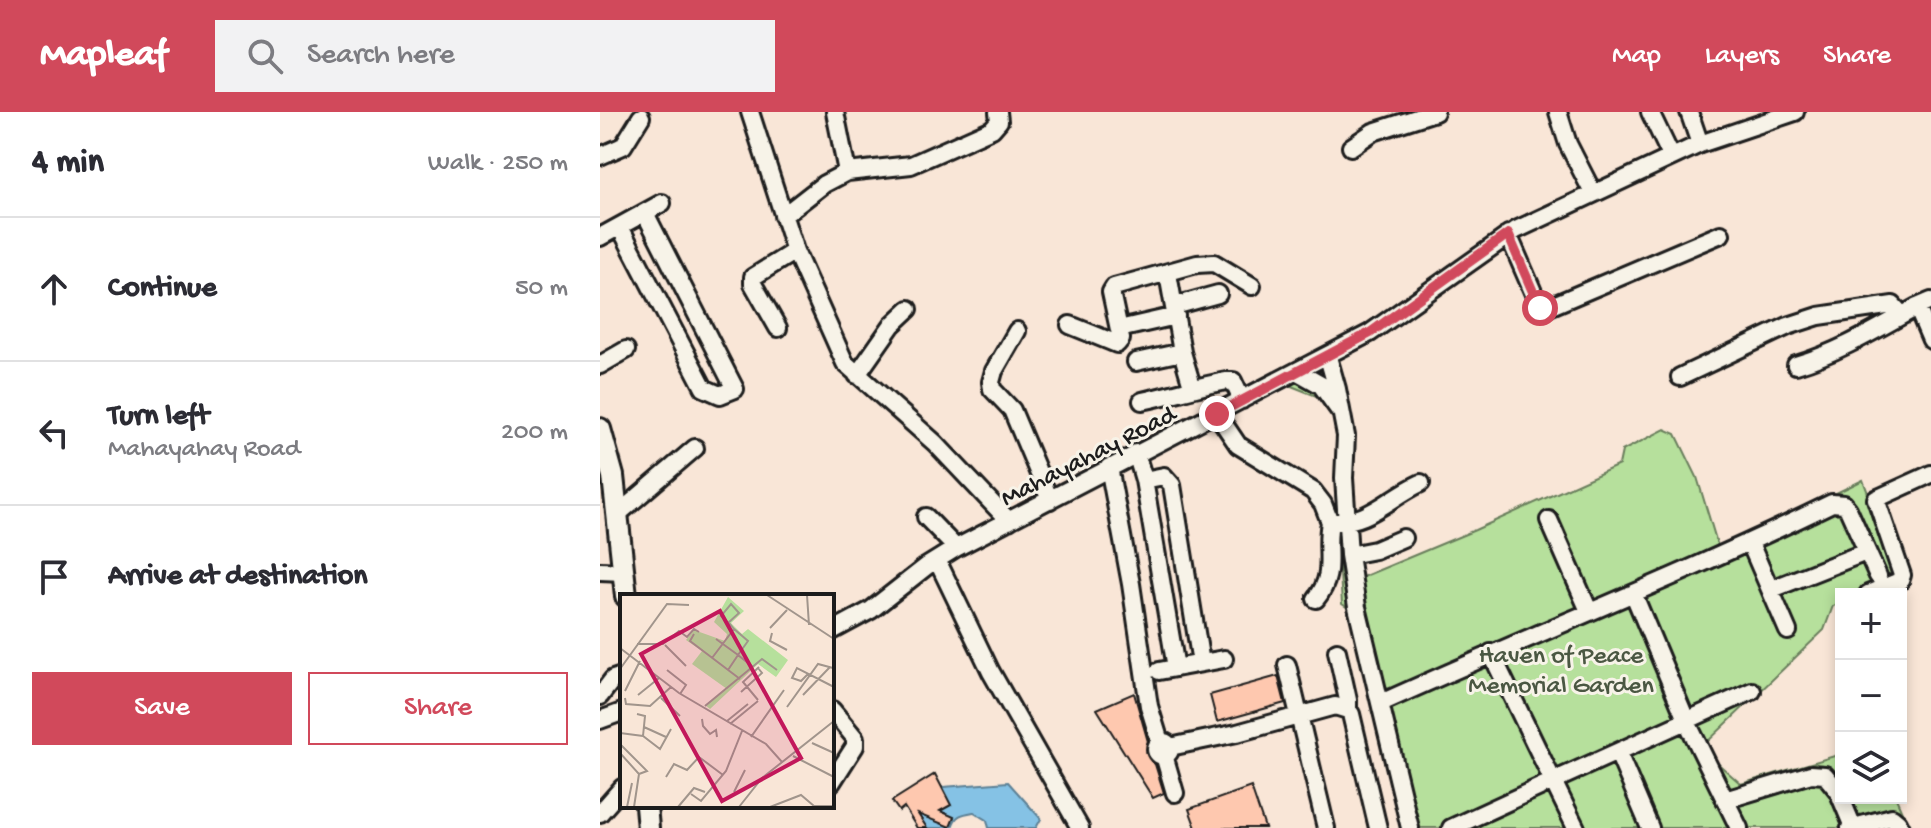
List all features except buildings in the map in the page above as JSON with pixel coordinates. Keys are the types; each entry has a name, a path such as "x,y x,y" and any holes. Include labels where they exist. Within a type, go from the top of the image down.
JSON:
{"main road":[{"path":"600,429 613,476 626,594"},
{"path":"646,808 648,828"}],"street":[{"path":"750,112 795,251 845,363 935,443 1009,521"},
{"path":"835,112 847,172"},
{"path":"783,216 824,184 847,172 911,165 992,129 999,121 998,112"},
{"path":"1351,147 1373,132 1435,112"},
{"path":"1558,112 1568,144 1593,193"},
{"path":"1650,112 1671,156"},
{"path":"1689,112 1700,144"},
{"name":"Mahayahay Road","path":"834,630 871,610 956,548 1370,333 1508,234 1671,156 1795,112"},
{"path":"600,156 623,146 641,117"},
{"path":"600,237 662,203"},
{"path":"620,227 704,388 720,395 735,389 645,213"},
{"path":"1508,234 1540,308 1544,309 1721,234"},
{"path":"778,328 753,284 753,277 795,251"},
{"path":"1070,325 1117,344 1121,339 1111,292 1114,287 1197,264 1214,263 1252,286"},
{"path":"1168,274 1182,352 1192,386"},
{"path":"657,299 683,289"},
{"path":"1119,329 1218,294"},
{"path":"1680,377 1784,327 1819,316 1893,305 1917,308"},
{"path":"1917,308 1931,340"},
{"path":"1796,365 1828,356 1917,308"},
{"path":"857,375 892,325 909,309"},
{"path":"1017,331 994,371 992,389 1012,410 1050,500"},
{"path":"600,365 626,350"},
{"path":"1136,362 1182,352"},
{"path":"1333,354 1346,436 1339,522 1410,828"},
{"path":"1333,354 1355,434"},
{"path":"1298,372 1321,385 1341,415"},
{"path":"1142,401 1184,392 1192,386 1230,381 1242,400"},
{"path":"1217,414 1238,445 1313,491 1339,522"},
{"path":"618,514 695,448"},
{"path":"1136,453 1144,480 1176,668"},
{"path":"1109,467 1149,706 1165,748 1175,793"},
{"path":"1883,588 1900,581 1902,575 1876,499 1931,474"},
{"path":"1144,480 1164,476 1172,485 1201,663"},
{"path":"1316,599 1325,588 1330,567 1327,535 1339,522 1365,518 1398,493 1421,483"},
{"path":"1381,703 1589,611 1634,595 1832,503 1838,502 1848,509 1878,576"},
{"path":"926,517 956,548"},
{"path":"1549,520 1589,611"},
{"path":"1349,555 1375,550 1403,538"},
{"path":"1750,543 1788,631"},
{"path":"1772,589 1866,552"},
{"path":"937,560 991,672 1080,828"},
{"path":"600,571 624,572"},
{"path":"1634,595 1687,722 1739,828"},
{"path":"1337,651 1348,710 1378,828"},
{"path":"1491,653 1576,828"},
{"path":"1159,671 1224,659"},
{"path":"1287,665 1326,828"},
{"path":"600,696 613,679 620,677"},
{"path":"1451,828 1752,691"},
{"path":"1165,748 1335,706 1348,710"},
{"path":"834,712 855,738 855,746 834,779"},
{"path":"600,720 620,713"},
{"path":"1618,753 1650,828"},
{"path":"1725,800 1811,774 1825,775 1838,791 1851,828 1892,817 1901,828"},
{"path":"600,813 620,790"}],"green space":[{"name":"Haven of Peace Memorial Garden","path":"1335,360 1360,578 1619,465 1622,451 1665,429 1676,434 1697,477 1719,550 1863,480 1899,575 1873,588 1835,588 1835,605 1824,630 1704,745 1706,753 1741,784 1835,756 1835,804 1899,804 1909,828 1403,828 1351,610 1342,604 1336,511 1342,428 1324,399 1289,385"}],"water":[{"path":"1008,782 1041,819 1036,828 989,828 987,820 974,812 960,816 952,828 917,828 909,810 943,787"}],"route":[{"path":"1217,414 1370,333 1508,234 1540,308"}]}
